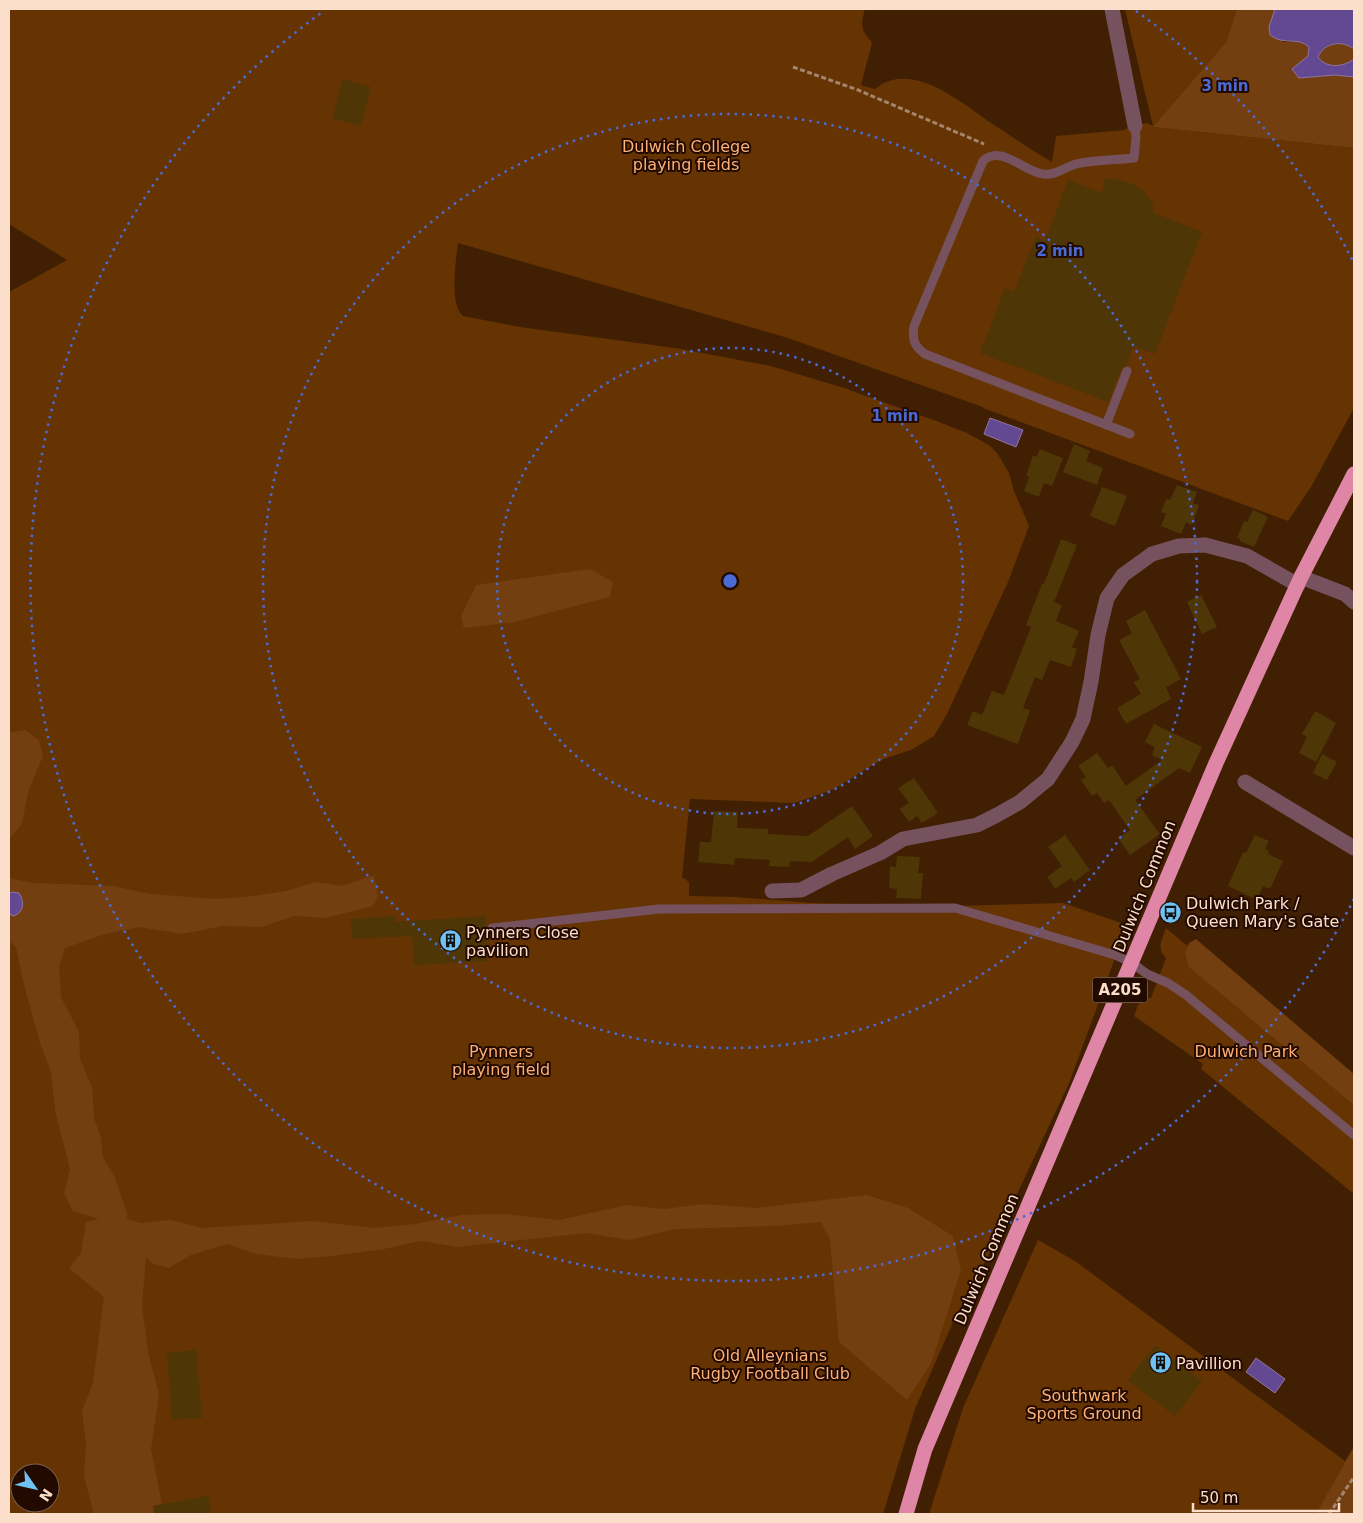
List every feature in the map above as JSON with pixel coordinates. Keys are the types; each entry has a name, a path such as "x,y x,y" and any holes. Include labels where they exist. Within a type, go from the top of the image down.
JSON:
{"highway":[{"name":"Dulwich Common","path":"906,1514 925,1449 1216,763 1300,581 1354,474"}],"street":[{"path":"1112,9 1135,126"},
{"path":"772,891 801,890 880,853 903,840 977,825 1020,802 1048,779 1072,742 1083,719 1098,635 1107,598 1123,575 1152,554 1179,546 1205,545 1247,556 1281,577 1345,594 1354,602"},
{"path":"1245,782 1354,848"}],"lane":[{"path":"1130,434 925,354 914,344 913,336 914,326 980,165 986,157 1001,156 1042,174 1054,174 1074,164 1134,158 1135,126"},
{"path":"1106,425 1127,370"},
{"path":"492,928 659,909 955,908 1115,955 1132,963 1147,974 1168,982 1354,1135"}],"path":[{"path":"793,67 868,94 985,144 1001,156"},
{"path":"1329,1514 1354,1477"}],"green space":[{"path":"9,9 865,9 862,28 872,43 861,85 875,89 889,81 904,79 920,81 935,87 951,95 1052,162 1056,136 1125,130 1146,123 1153,126 1125,9 1237,9 1226,42 1154,127 1354,148 1354,408 1311,487 1288,521 983,407 788,338 458,243 455,292 456,302 463,316 520,327 682,349 771,366 844,388 939,422 967,433 989,445 997,453 1009,473 1014,491 1029,526 1008,582 947,714 934,736 913,749 881,760 832,790 794,803 690,799 682,877 689,882 689,896 735,897 813,903 952,906 1063,903 1127,925 1070,1081 987,1258 954,1320 915,1409 883,1514 9,1514 9,292 67,260 9,224"},
{"name":"Dulwich Park","path":"1166,928 1354,1086 1354,1194 1201,1069 1203,1064 1134,1016 1141,1001 1151,998 1166,958 1161,951 1161,947"},
{"name":"Southwark Sports Ground","path":"1038,1240 1075,1261 1345,1461 1354,1447 1354,1514 929,1514 963,1408"}],"shaded area":[{"path":"1237,9 1275,9 1269,27 1283,42 1300,41 1309,47 1308,56 1298,65 1299,78 1335,75 1354,77 1354,148 1153,127 1226,42"},
{"path":"1275,9 1354,9 1354,49 1345,44 1334,44 1325,48 1318,57 1326,64 1335,66 1345,64 1354,59 1354,77 1335,75 1299,78 1292,69 1308,56 1309,47 1300,42 1280,40 1270,35 1269,27"},
{"path":"1341,43 1347,44 1354,49 1354,60 1335,66 1325,64 1318,57 1327,46"},
{"path":"990,418 1023,430 1016,447 984,434"},
{"path":"590,569 613,582 610,597 514,622 464,628 461,616 476,585"},
{"path":"25,730 39,740 43,756 28,792 22,824 9,837 9,733"},
{"path":"374,875 378,896 373,906 325,918 294,916 262,927 222,926 182,934 139,927 105,934 65,948 59,967 61,997 79,1032 80,1059 92,1087 94,1118 101,1138 103,1157 115,1178 128,1216 126,1219 141,1223 171,1220 202,1228 312,1221 375,1228 415,1224 462,1215 504,1214 559,1220 627,1205 664,1209 704,1204 755,1208 867,1195 908,1208 953,1236 961,1270 931,1364 907,1400 839,1342 830,1239 821,1222 775,1226 675,1229 630,1240 586,1233 457,1247 421,1241 384,1249 297,1259 256,1254 227,1244 191,1255 169,1268 153,1264 146,1258 142,1306 148,1352 159,1394 151,1449 164,1514 94,1514 84,1477 86,1444 82,1411 93,1383 104,1297 69,1268 81,1253 86,1222 99,1219 73,1211 64,1193 70,1169 55,1110 51,1072 40,1043 16,947 9,941 9,878 34,883 113,886 150,894 217,899 286,891 316,882 343,886"},
{"path":"9,893 19,893 23,902 22,909 14,916 9,912"},
{"path":"1196,939 1354,1074 1354,1105 1189,967 1185,953 1189,943"},
{"path":"1256,1358 1285,1379 1275,1393 1246,1372"},
{"path":"1354,1447 1354,1514 1316,1514"}],"building":[{"path":"343,79 371,87 361,126 332,118"},
{"path":"1105,178 1120,180 1143,190 1153,205 1154,213 1202,232 1155,354 1134,346 1126,365 1121,369 1108,402 980,353 1005,288 1014,292 1036,237 1045,241 1068,180 1102,193"},
{"path":"1074,444 1090,451 1086,461 1103,468 1097,485 1063,472"},
{"path":"1040,449 1063,458 1052,486 1044,483 1039,497 1024,491 1029,477 1026,476 1033,455 1036,457"},
{"path":"1177,485 1197,492 1193,503 1199,505 1192,525 1186,522 1181,534 1161,526 1166,514 1161,512 1166,499 1170,500"},
{"path":"1102,487 1127,496 1115,526 1090,516"},
{"path":"1253,510 1268,517 1254,547 1237,538 1244,521 1247,522"},
{"path":"1061,539 1077,545 1054,602 1062,605 1056,621 1079,631 1072,647 1077,649 1071,667 1050,660 1042,680 1035,677 1023,708 1030,710 1018,744 967,725 973,711 982,715 992,691 1004,695 1031,627 1026,625"},
{"path":"1201,595 1217,627 1202,634 1187,602"},
{"path":"1145,610 1181,679 1166,687 1171,699 1126,724 1117,708 1141,694 1134,682 1140,679 1119,640 1132,633 1126,621"},
{"path":"1315,711 1336,723 1316,762 1299,753 1307,737 1302,734"},
{"path":"1154,724 1202,747 1190,773 1179,768 1135,800 1160,834 1130,855 1118,838 1130,830 1109,800 1104,803 1097,793 1092,796 1081,780 1086,777 1078,766 1097,753 1108,768 1112,765 1126,786 1162,760 1152,755 1155,747 1145,742"},
{"path":"1322,754 1337,762 1327,780 1313,773"},
{"path":"914,778 938,813 922,823 917,816 909,822 900,809 909,803 898,788"},
{"path":"852,806 873,836 855,849 848,837 812,862 790,861 789,867 769,866 770,860 735,858 734,865 698,862 700,842 711,842 714,811 738,812 737,828 768,829 768,834 808,836"},
{"path":"1065,835 1090,870 1074,882 1071,878 1055,889 1047,877 1062,866 1048,847"},
{"path":"1255,835 1269,841 1265,849 1269,851 1268,854 1283,861 1270,889 1263,886 1257,900 1228,886 1243,852 1246,853"},
{"path":"897,856 920,857 918,873 923,873 921,899 896,898 897,889 889,888 890,866 896,867"},
{"name":"Pynners Close pavilion","path":"395,916 395,922 486,916 488,961 414,965 412,936 353,939 351,919"},
{"name":"Pavillion","path":"1155,1345 1202,1381 1175,1416 1128,1380"},
{"path":"196,1350 202,1418 172,1420 167,1353"},
{"path":"208,1496 211,1514 154,1514 153,1506"}],"place":[{"name":"Dulwich Park / Queen Mary's Gate","path":"1170,912"},
{"name":"Pynners Close pavilion","path":"450,941"},
{"name":"Pavillion","path":"1160,1363"}],"park label":[{"name":"Dulwich College playing fields","path":"686,155"},
{"name":"Pynners playing field","path":"501,1060"},
{"name":"Old Alleynians Rugby Football Club","path":"770,1364"}]}
